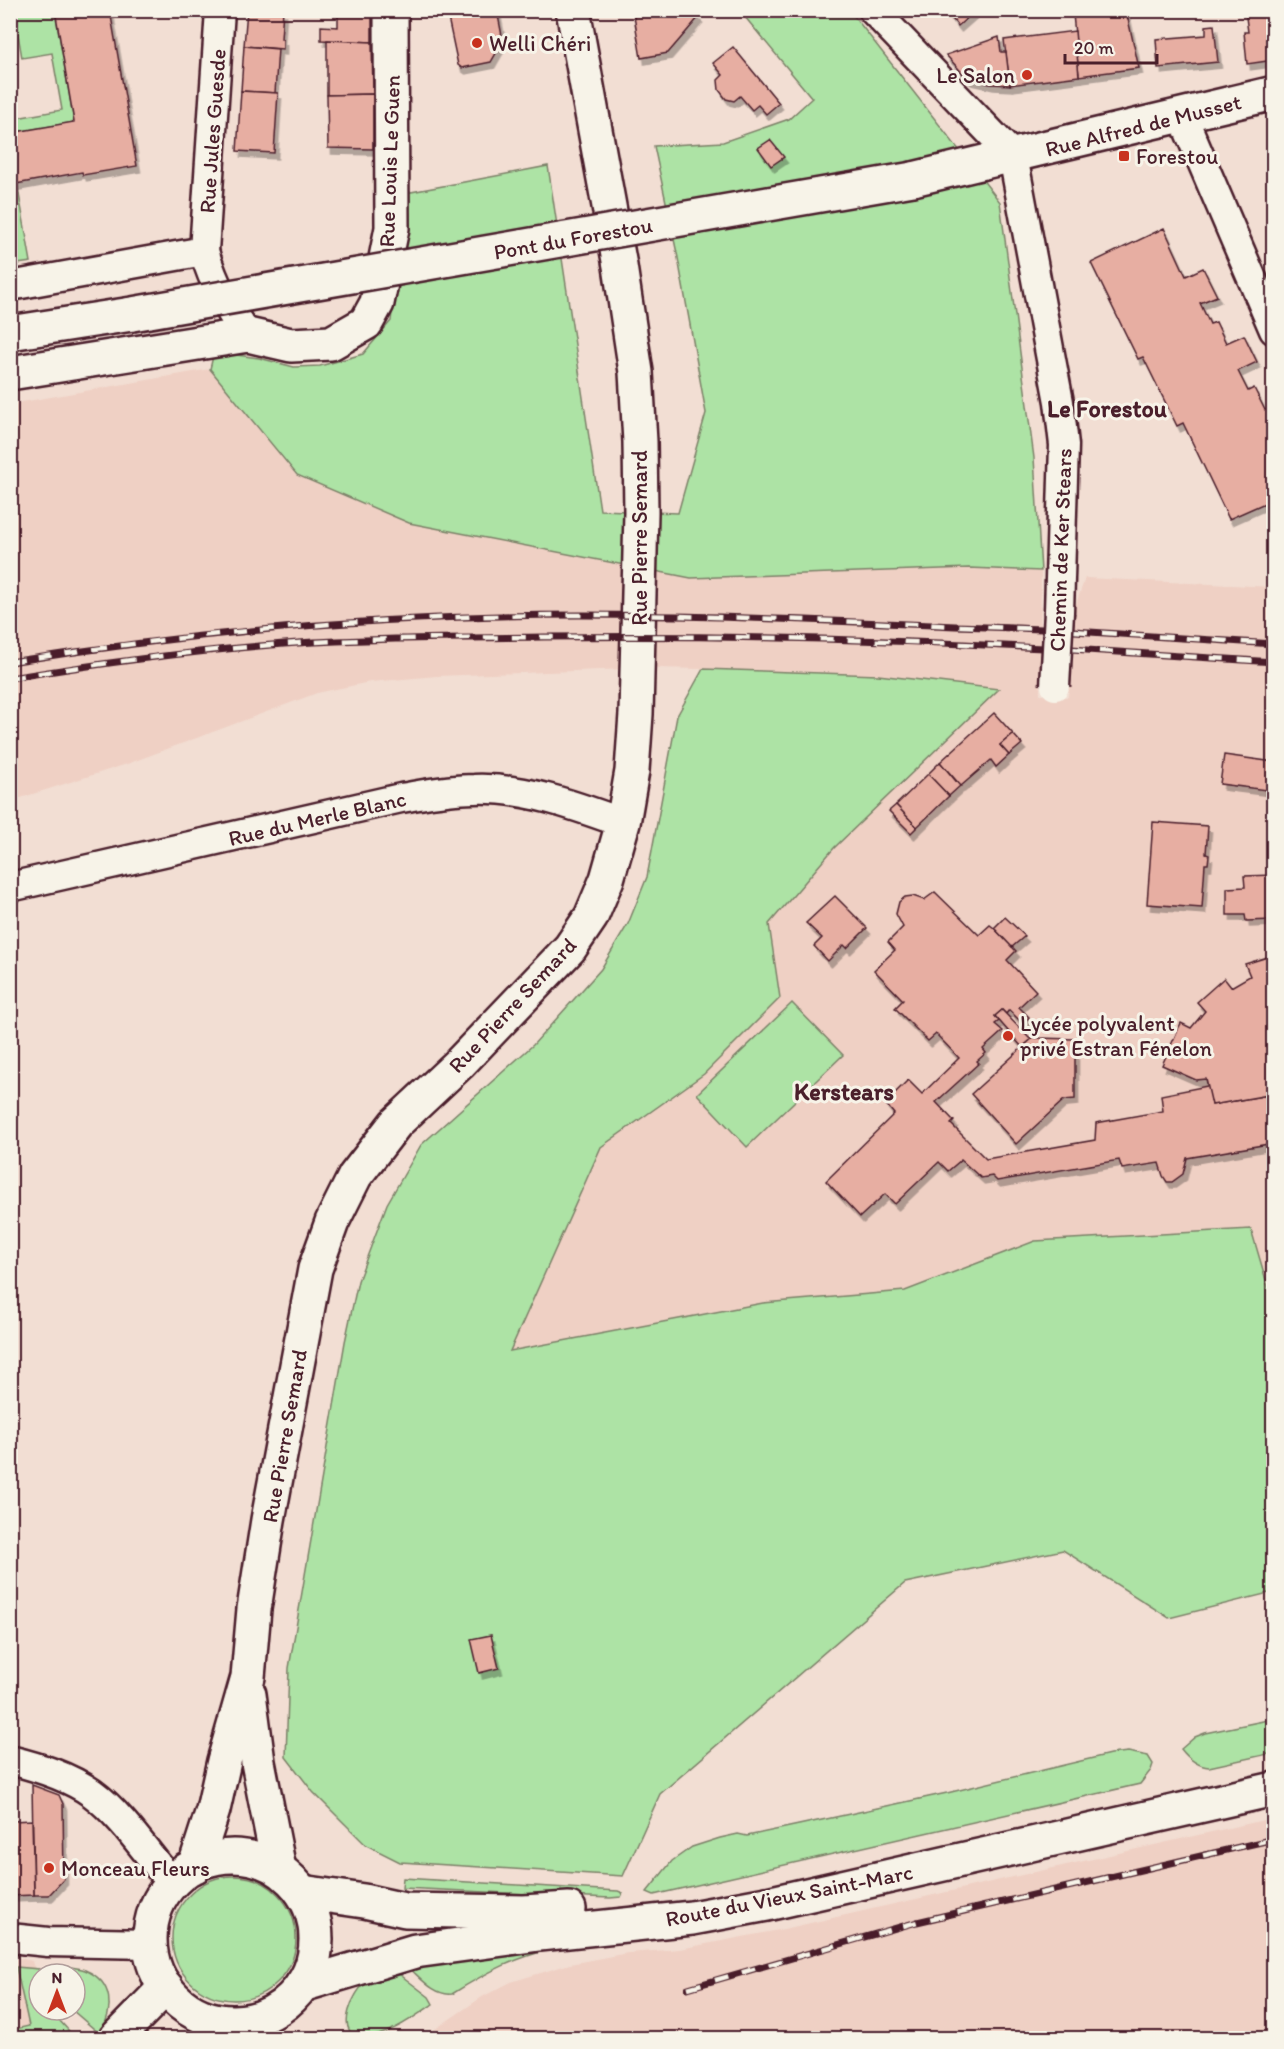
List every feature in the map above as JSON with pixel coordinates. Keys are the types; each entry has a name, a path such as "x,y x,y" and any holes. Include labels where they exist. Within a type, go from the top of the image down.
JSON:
{"main road":[{"name":"Rue Louis Le Guen","path":"248,335 291,345 331,343 366,323 377,303 392,228 391,10"},
{"name":"Rue Pierre Semard","path":"183,1874 213,1810 224,1761 248,1677 254,1609 268,1520 310,1292 315,1269 332,1222 355,1176 396,1123 459,1064 570,948 591,917 607,879 623,823 632,771 636,714 641,512 636,384 620,266 573,10"},
{"name":"Rue Alfred de Musset","path":"1013,156 1274,93"},
{"name":"Pont du Forestou","path":"10,333 132,314 912,179 1013,156"},
{"path":"10,373 248,335"},
{"name":"Rue Pierre Semard","path":"248,1677 257,1752 279,1869"},
{"name":"Route du Vieux Saint-Marc","path":"302,1892 364,1901 405,1910 524,1912 690,1901 773,1886 1274,1772"},
{"name":"Route du Vieux Saint-Marc","path":"302,1985 415,1951 539,1934 692,1918 767,1904 1274,1789"},
{"path":"242,1857 258,1860 279,1869 302,1892 311,1909 316,1929 313,1958 302,1985 286,2002 254,2019 219,2020 198,2014 180,2002 166,1987 153,1959 150,1944 151,1927 162,1896 183,1874 210,1860 242,1857"},
{"path":"116,2038 166,1987"},
{"path":"191,2038 219,2020"}],"street":[{"name":"Rue Jules Guesde","path":"204,250 220,10"},
{"path":"873,10 1013,156"},
{"path":"1182,115 1274,330"},
{"name":"Chemin de Ker Stears","path":"1013,156 1059,402 1064,445 1054,691"},
{"path":"10,286 204,250 211,274 220,292 234,319 248,335"},
{"name":"Rue du Merle Blanc","path":"10,887 401,798 442,791 477,788 546,797 623,823"},
{"path":"10,1760 66,1778 92,1793 183,1874"},
{"path":"10,1938 48,1942 150,1944"}],"shaded area":[{"path":"210,369 297,475 969,568 1041,571 1040,695 1068,697 1073,613 1085,578 1273,587 1273,1304 1251,1229 1035,1241 905,1291 763,1303 510,1351 601,1147 704,1074 780,998 768,924 834,848 998,690 878,675 654,668 437,676 370,682 317,693 127,764 11,801 11,404"},
{"path":"1273,1818 1273,2038 422,2038 482,1997 511,1982 570,1964 628,1953 680,1949 784,1929"},
{"path":"10,1956 32,1962 27,1962 27,2022 51,2022 56,2038 11,2038"}],"green space":[{"path":"14,11 55,11 74,122 11,133 11,119 62,110 52,53 22,58"},
{"path":"740,11 850,11 1000,202 1034,458 1041,571 969,568 691,578 409,523 297,475 210,369 214,352 259,358 294,367 320,366 363,354 391,321 406,193 548,166 600,510 678,513 706,413 678,258 654,146 723,142 789,119 812,98"},
{"path":"17,183 31,262 11,265 11,185"},
{"path":"703,669 878,675 999,689 834,848 769,924 780,998 704,1074 601,1147 510,1351 763,1303 905,1291 1035,1241 1251,1229 1273,1304 1273,1592 1169,1618 1063,1550 905,1583 660,1794 623,1876 400,1862 366,1845 313,1792 286,1757 289,1668 345,1342 358,1281 387,1204 421,1145 533,1045 601,969 628,924 647,877 677,716"},
{"path":"792,1003 843,1055 747,1147 697,1094"},
{"path":"1273,1719 1273,1753 1209,1767 1193,1761 1181,1749 1195,1737 1205,1733"},
{"path":"1128,1752 1148,1756 1153,1764 1140,1784 654,1895 647,1892 672,1861 692,1847 720,1838 738,1834 747,1836 947,1793 1110,1754"},
{"path":"234,1876 258,1881 277,1895 291,1914 296,1938 291,1962 277,1981 258,1995 234,2000 210,1995 191,1981 177,1962 172,1938 177,1914 191,1895 210,1881"},
{"path":"403,1878 623,1893 621,1897 610,1898 402,1888"},
{"path":"559,1947 503,1966 452,1994 433,1989 407,1966"},
{"path":"16,1967 27,1968 27,2017"},
{"path":"394,1970 429,1997 433,2004 386,2032 376,2036 357,2036 351,2032 347,2019 356,1995 364,1984"},
{"path":"87,1971 102,1982 109,1997 108,2016 100,2034 86,2022"},
{"path":"28,2022 61,2022 69,2031 51,2038 11,2038 11,2030 29,2026"}],"building":[{"path":"55,10 110,10 137,166 83,175 82,172 10,185 10,133 74,122"},
{"path":"247,10 283,10 281,39 283,39 283,49 244,46"},
{"path":"338,10 372,10 372,42 321,40 321,26 338,27"},
{"path":"449,10 497,10 503,41 491,62 462,68 458,65 447,13 450,13"},
{"path":"633,10 691,10 699,17 668,53 641,58"},
{"path":"945,10 976,10 958,26"},
{"path":"1084,10 1126,10 1139,68 1079,76 1073,14"},
{"path":"1245,10 1264,10 1264,14 1273,13 1274,60 1247,64 1244,32 1248,32"},
{"path":"1214,25 1218,62 1158,68 1156,39 1206,35 1206,26"},
{"path":"1075,31 1079,76 1010,85 1004,40"},
{"path":"999,37 1001,52 1006,52 1010,85 990,84 968,79 946,55"},
{"path":"327,40 372,42 373,94 327,95"},
{"path":"244,46 278,49 275,93 241,91"},
{"path":"733,47 779,103 766,114 758,105 752,110 740,96 734,101 726,99 719,90 718,80 723,75 713,63"},
{"path":"241,91 278,93 274,153 237,151"},
{"path":"373,94 373,149 328,148 327,95"},
{"path":"770,140 784,157 771,166 758,148"},
{"path":"1164,228 1186,276 1203,268 1217,296 1200,303 1210,324 1216,322 1226,343 1244,335 1257,362 1238,371 1248,391 1254,388 1265,410 1274,406 1274,499 1229,519 1183,423 1177,426 1143,357 1138,359 1091,263"},
{"path":"994,713 1013,734 1000,745 1009,755 996,767 991,760 961,786 940,762"},
{"path":"1013,734 1022,744 1009,755 1000,745"},
{"path":"1224,755 1274,762 1274,791 1220,784"},
{"path":"940,762 960,786 949,796 928,774"},
{"path":"928,774 949,796 917,827 896,805"},
{"path":"896,805 917,827 911,833 889,811"},
{"path":"1153,822 1208,826 1206,854 1209,855 1208,864 1205,864 1202,908 1147,904"},
{"path":"1274,875 1274,920 1246,921 1245,915 1227,915 1227,888 1245,887 1244,876"},
{"path":"935,892 979,935 990,925 994,928 1016,951 1007,960 1036,991 1019,1007 1029,1017 1023,1024 1009,1010 1006,1014 1002,1010 995,1016 999,1021 995,1024 1003,1031 983,1049 986,1053 977,1061 979,1063 936,1102 954,1121 951,1124 986,1159 1095,1140 1096,1123 1163,1111 1161,1095 1207,1086 1209,1086 1212,1105 1274,1094 1274,1143 1187,1158 1183,1174 1172,1182 1167,1182 1159,1163 1122,1169 1119,1160 997,1181 992,1176 981,1178 961,1160 948,1171 939,1162 895,1204 885,1194 860,1217 826,1181 894,1114 885,1103 908,1080 922,1094 959,1058 936,1034 928,1041 895,1008 903,1000 874,970 895,950 888,942 903,927 896,914 899,902 905,897 913,896 924,900"},
{"path":"835,896 867,928 847,948 844,945 828,961 814,946 822,938 806,923"},
{"path":"1005,917 1025,936 1012,947 994,928"},
{"path":"1274,955 1274,1094 1212,1105 1206,1079 1196,1080 1162,1065 1181,1023 1191,1028 1205,1011 1197,1002 1224,978 1231,987 1250,976 1245,964"},
{"path":"1002,1010 1031,1040 1022,1047 995,1016"},
{"path":"1035,1036 1036,1038 1075,1039 1075,1099 1064,1100 1016,1144 971,1094"},
{"path":"491,1635 499,1668 479,1673 471,1639"},
{"path":"32,1785 59,1795 63,1804 64,1879 49,1895 34,1895"},
{"path":"32,1820 34,1895 10,1896 10,1861 14,1862 13,1821"}],"railway":[{"path":"10,662 223,634 437,618 638,615 1043,629"},
{"path":"1074,631 1274,644"},
{"path":"10,678 112,662 215,650 382,639 732,637 1044,648"},
{"path":"1071,649 1274,662"},
{"path":"688,1988 917,1922 1274,1839"}],"place":[{"name":"Welli Chéri","path":"477,43"},
{"name":"Le Salon","path":"1027,75"},
{"name":"Forestou","path":"1124,156"},
{"name":"Lycée polyvalent privé Estran Fénelon","path":"1008,1036"},
{"name":"Monceau Fleurs","path":"49,1868"}],"district":[{"name":"Le Forestou","path":"1107,409"},
{"name":"Kerstears","path":"844,1092"}]}
